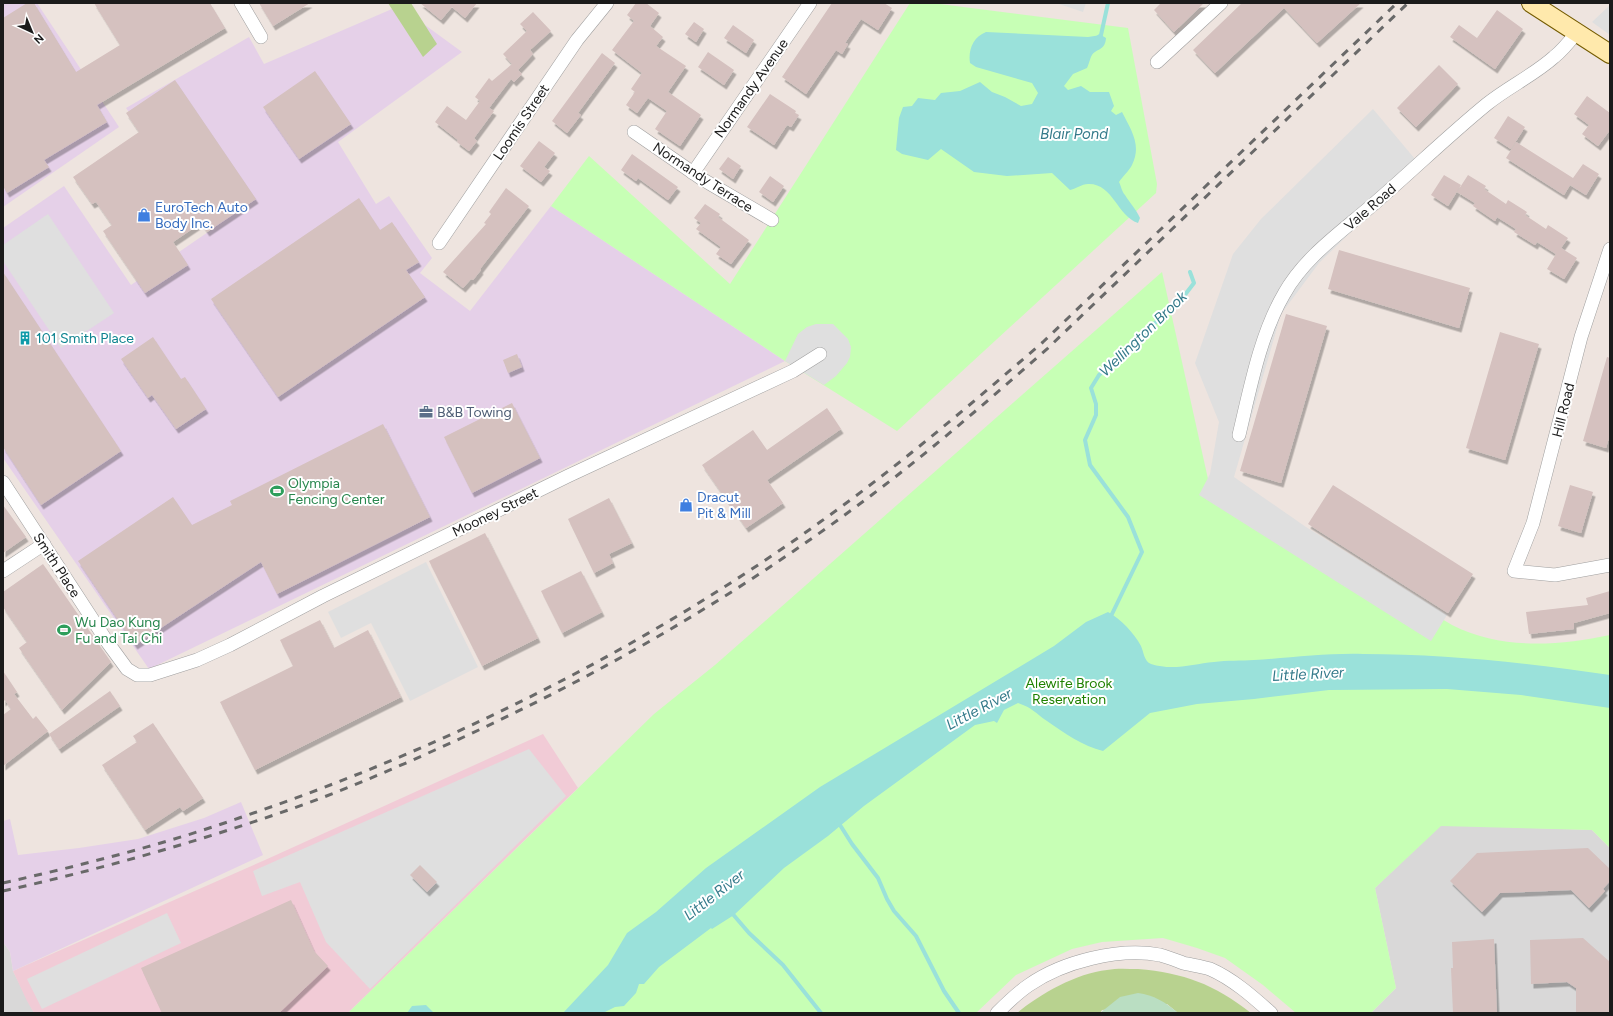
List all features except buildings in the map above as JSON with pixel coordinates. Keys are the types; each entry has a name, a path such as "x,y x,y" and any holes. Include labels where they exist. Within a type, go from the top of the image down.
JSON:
{"main road":[{"path":"1531,3 1610,54"}],"street":[{"path":"241,3 261,37"},
{"name":"Loomis Street","path":"439,243 577,40 607,3"},
{"name":"Normandy Avenue","path":"692,173 810,3"},
{"path":"1157,62 1221,3"},
{"name":"Vale Road","path":"1239,435 1251,384 1267,332 1284,294 1302,268 1334,237 1376,202 1447,137 1505,90 1554,58 1577,32"},
{"name":"Normandy Terrace","path":"634,132 692,173 772,220"},
{"name":"Hill Road","path":"1610,249 1581,337 1534,523 1514,571 1555,575 1610,565"},
{"name":"Mooney Street","path":"171,669 197,660 230,645 323,596 568,476 793,371 820,354"},
{"name":"Smith Place","path":"3,482 108,643 127,669 137,675 146,676 171,669"},
{"path":"3,572 44,544"},
{"path":"997,1013 1029,985 1054,971 1082,960 1108,955 1132,954 1159,955 1209,969 1254,997 1272,1013"}],"shaded area":[{"path":"3,3 37,3 119,127 3,207"},
{"path":"1056,3 1086,3 1083,12"},
{"path":"1610,5 1610,35 1592,22"},
{"path":"399,6 462,52 338,142 376,204 389,196 432,258 420,273 470,311 551,206 785,361 149,669 3,458 3,228 64,186 131,285 211,230 126,108 249,37 264,64"},
{"path":"1373,109 1420,165 1319,263 1281,314 1234,477 1306,527 1447,615 1431,641 1199,495 1210,474 1219,422 1195,363 1233,254 1261,219"},
{"path":"48,214 114,313 61,348 3,261 3,245"},
{"path":"816,324 833,324 848,339 851,347 850,357 847,363 836,376 824,385 785,361 798,334 807,327"},
{"path":"426,562 478,667 410,701 371,623 341,638 328,612"},
{"path":"543,734 578,788 348,1013 34,1013 27,1001 13,971 265,860"},
{"path":"529,749 566,796 370,989 326,942 300,882 262,896 253,871"},
{"path":"241,802 263,855 13,971 10,952 3,942 3,821 10,819 18,855 138,839 204,818"},
{"path":"1441,825 1592,830 1610,848 1610,1013 1371,1013 1396,988 1375,888"},
{"path":"167,913 181,943 42,1009 27,979"},
{"path":"3,942 10,952 13,971 34,1013 3,1013"}],"green space":[{"path":"388,3 411,3 437,44 423,57"},
{"path":"910,3 932,3 1128,28 1157,184 1156,193 897,431 785,361 551,206 589,156 730,284"},
{"name":"Alewife Brook Reservation","path":"1162,272 1208,479 1452,625 1471,633 1490,639 1530,644 1570,642 1610,635 1610,848 1592,830 1441,826 1375,888 1396,988 1371,1013 1296,1013 1263,985 1225,958 1163,938 1102,942 1072,949 1016,975 976,1013 348,1013 654,714 715,665"},
{"path":"1111,969 1138,969 1170,973 1211,987 1224,994 1251,1013 1178,1013 1167,1004 1102,1010 1100,1013 1017,1013 1048,992 1084,975"},
{"path":"1138,993 1149,995 1159,1000 1178,1013 1100,1013 1120,997"}],"water":[{"name":"Blair Pond","path":"986,32 1088,37 1101,35 1106,38 1104,45 1092,55 1087,68 1073,74 1064,86 1068,90 1081,86 1090,92 1109,92 1114,106 1111,111 1116,115 1122,112 1132,131 1136,144 1136,151 1132,165 1119,182 1123,192 1140,218 1138,223 1125,214 1109,194 1096,185 1086,184 1070,190 1052,173 1007,176 974,172 941,149 928,160 902,154 896,150 899,118 903,107 912,106 918,98 935,100 941,93 960,91 980,82 992,92 1021,106 1032,104 1038,93 1032,83 976,67 970,63 972,44 981,34"},
{"name":"Little River","path":"1108,612 1118,618 1131,631 1141,646 1147,661 1151,664 1159,666 1175,667 1224,661 1349,654 1394,654 1456,657 1610,675 1610,708 1521,695 1447,689 1329,690 1197,704 1150,713 1103,751 1074,739 1053,726 1031,709 1018,703 1004,710 997,723 994,721 975,725 864,806 828,836 784,868 734,915 712,929 711,928 659,967 644,984 639,984 636,993 624,1006 615,1007 603,1013 563,1013 608,965 627,933 656,912 706,868 820,787 1054,646 1086,622"},
{"path":"426,1005 434,1013 407,1013 412,1006"}],"waterway":[{"name":"Wellington Brook","path":"1097,38 1101,35 1108,3"},
{"name":"Wellington Brook","path":"1108,618 1112,614 1142,552 1128,517 1090,465 1085,440 1096,415 1096,404 1091,388 1099,375 1184,296 1194,283 1190,272"},
{"path":"836,823 840,825 852,844 878,878 894,911 916,936 944,991 959,1013"},
{"path":"731,912 749,933 783,965 821,1013"}],"railway":[{"path":"3,883 122,854 210,828 315,791 390,761 465,728 538,693 610,655 749,571 816,525 874,482 1043,342 1397,3"},
{"path":"3,891 80,873 195,841 308,803 356,784 435,750 550,695 606,666 716,602 822,531 896,477 1048,348 1408,3"}],"place":[{"name":"EuroTech Auto Body Inc.","path":"144,215"},
{"name":"101 Smith Place","path":"25,338"},
{"name":"B&B Towing","path":"426,412"},
{"name":"Olympia Fencing Center","path":"277,491"},
{"name":"Dracut Pit & Mill","path":"686,505"},
{"name":"Wu Dao Kung Fu and Tai Chi","path":"64,630"}]}
